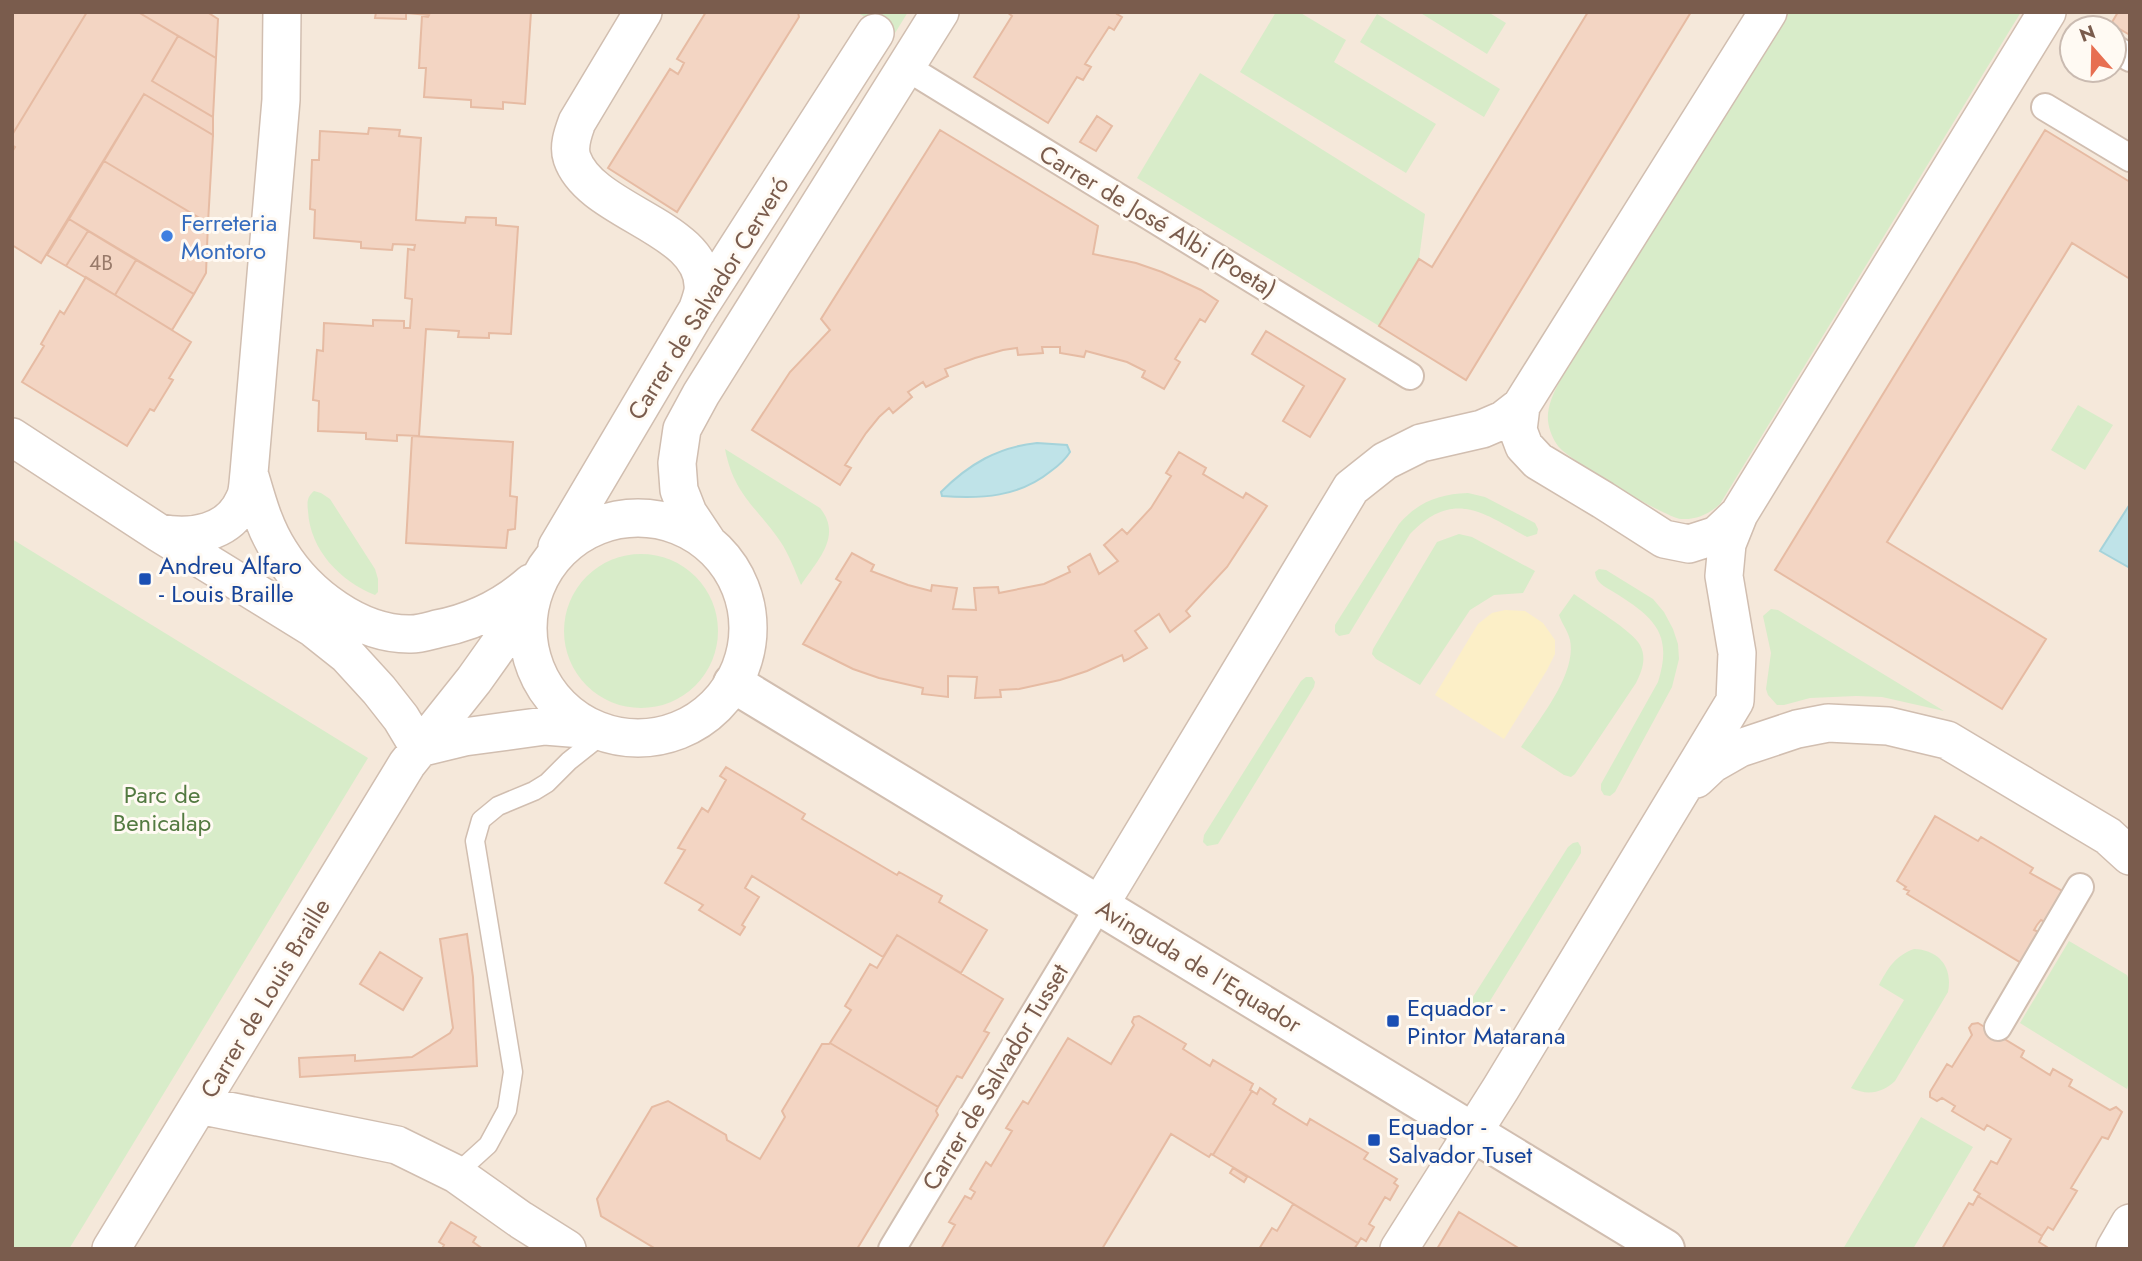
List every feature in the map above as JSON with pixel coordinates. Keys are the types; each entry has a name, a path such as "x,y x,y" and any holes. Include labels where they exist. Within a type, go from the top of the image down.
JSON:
{"street":[{"path":"159,533 179,537 207,533 229,522 245,500 281,100 282,12"},
{"path":"643,12 577,122 571,139 571,156 580,175 593,189 687,249 700,268 703,290 696,312"},
{"name":"Carrer de Salvador Cerveró","path":"709,544 688,513 679,490 677,463 682,429 940,12"},
{"path":"1099,906 1351,488 1385,461 1421,443 1482,429 1503,420 1521,406 1769,12"},
{"path":"1399,1249 1501,1088 1735,701 1737,653 1724,576 1727,544 1739,514 2047,12"},
{"name":"Carrer de Salvador Cerveró","path":"541,576 696,312 875,33"},
{"name":"Carrer de José Albi (Poeta)","path":"906,67 1410,376"},
{"path":"2045,107 2130,158"},
{"path":"1521,406 1518,429 1524,446 1538,461 1664,539 1689,544 1699,541 1717,535 1739,514"},
{"path":"12,437 159,533 313,628 347,656 379,690 401,718 419,748 464,737 545,726 633,738 663,736 690,725 714,707 733,683 745,655 748,624 743,594 729,567 709,544 677,525 641,518 604,523 572,540 541,576 514,598 458,625 413,635 365,625 332,606 301,580 279,552 263,517 249,473"},
{"path":"541,576 527,623 531,656 544,687 566,712 599,732"},
{"name":"Carrer de Louis Braille","path":"115,1248 407,764 474,680 506,635 541,576"},
{"name":"Avinguda de l'Equador","path":"733,683 1665,1249"},
{"path":"1679,793 1712,764 1765,738 1828,723 1888,726 1947,740 2108,836 2130,856"},
{"path":"1998,1027 2080,887"},
{"name":"Carrer de Salvador Tusset","path":"892,1249 1099,906"},
{"path":"200,1105 397,1145 456,1174 567,1249"},
{"path":"2115,1249 2130,1223"}],"lane":[{"path":"456,1174 488,1146 507,1111 513,1072 475,841 481,820 498,806 547,783 599,732"}],"shaded area":[{"path":"12,12 2130,12 2130,1249 12,1249"}],"green space":[{"path":"856,12 908,12 895,33"},
{"path":"1276,12 1299,12 1346,40 1334,62 1436,124 1406,173 1240,72"},
{"path":"1419,12 1488,12 1506,23 1487,54"},
{"path":"1787,12 2021,12 1720,504 1702,516 1681,519 1638,499 1597,475 1558,446 1548,421 1550,402 1579,349"},
{"path":"1377,14 1500,89 1484,117 1360,42"},
{"path":"1200,73 1425,214 1419,259 1379,326 1137,178"},
{"path":"2078,405 2113,425 2085,470 2051,450"},
{"path":"725,449 820,508 826,518 829,528 825,548 801,585 783,546 740,489"},
{"path":"314,491 330,499 375,569 378,592 375,595 339,573 321,551 314,539 308,511 308,500"},
{"path":"1468,493 1485,497 1535,523 1537,534 1527,537 1482,513 1468,509 1440,512 1410,534 1349,634 1339,636 1335,632 1335,625 1406,516 1430,501 1448,495"},
{"path":"1459,534 1472,537 1535,571 1523,593 1494,595 1470,610 1420,685 1376,659 1372,654 1373,649 1437,542"},
{"name":"Parc de Benicalap","path":"12,539 368,758 69,1249 12,1249"},
{"path":"641,554 671,559 696,576 713,601 718,631 713,661 696,686 671,703 641,708 611,703 586,686 569,661 564,631 569,601 586,576 611,559"},
{"path":"1599,569 1606,570 1653,599 1673,629 1679,659 1672,687 1615,792 1610,796 1604,795 1601,784 1658,682 1663,650 1656,627 1638,609 1601,584 1595,572"},
{"path":"1574,594 1636,639 1642,650 1643,660 1636,683 1571,777 1521,747 1555,696 1568,667 1570,640 1559,615"},
{"path":"1771,609 1778,610 1944,711 1882,697 1856,696 1810,698 1777,705 1766,689 1771,653 1763,616"},
{"path":"1306,677 1312,677 1314,687 1218,844 1207,846 1203,842 1204,835"},
{"path":"1578,842 1581,853 1485,1009 1474,1012 1470,1007 1471,1000 1568,847"},
{"path":"2069,941 2127,975 2130,983 2130,1078 2127,1089 2020,1023"},
{"path":"1914,949 1931,953 1942,962 1948,975 1948,992 1895,1081 1874,1092 1851,1088 1904,1000 1879,985 1893,963"},
{"path":"1921,1117 1973,1147 1913,1249 1843,1249"}],"sand":[{"path":"1505,610 1525,611 1543,623 1555,640 1555,654 1504,739 1435,695 1478,624 1492,613"}],"water":[{"path":"1037,443 1067,445 1070,452 1059,465 1039,480 1013,491 986,496 942,496 941,492 952,482 985,458 1009,448"},
{"path":"2130,504 2130,568 2100,551"}],"building":[{"path":"12,12 87,12 12,135"},
{"path":"87,12 138,12 178,36 152,81 213,117 213,135 144,94 41,263 12,245 12,152 15,147 12,145 12,135"},
{"path":"138,12 207,12 218,19 216,58"},
{"path":"376,12 531,12 525,104 503,102 503,109 471,107 471,100 424,97 426,68 419,68 422,16 429,15 406,13 406,19 375,18"},
{"path":"706,12 798,12 799,17 677,212 608,168 670,69 678,74 684,63 677,59"},
{"path":"1007,12 1118,12 1122,17 1114,30 1109,27 1085,64 1091,67 1083,80 1077,77 1048,123 974,77 1012,16"},
{"path":"1588,12 1691,12 1466,380 1379,326 1419,259 1432,267"},
{"path":"2130,12 2130,35 2128,14 2117,14"},
{"path":"178,36 216,58 213,117 152,81"},
{"path":"144,94 213,135 208,223 104,161"},
{"path":"1097,116 1112,126 1096,151 1080,142"},
{"path":"369,128 400,130 399,136 421,138 416,220 465,223 466,217 496,218 496,225 518,227 511,334 489,333 489,338 458,337 459,331 426,329 419,436 397,435 397,441 366,439 366,433 318,431 319,401 313,400 317,350 323,351 324,323 373,326 373,320 404,321 404,328 410,328 412,299 405,298 408,249 414,250 415,245 393,244 392,250 361,248 361,242 314,238 315,210 310,209 312,160 319,160 320,131 368,134"},
{"path":"940,130 1098,226 1093,254 1136,263 1162,272 1218,301 1205,322 1200,319 1175,359 1180,362 1164,389 1142,377 1145,371 1127,362 1086,351 1084,357 1060,353 1060,347 1042,347 1043,353 1018,355 1017,348 1003,350 945,369 948,376 926,387 923,382 908,392 912,397 893,413 889,408 879,417 845,465 851,468 840,485 752,430 790,372 830,330 821,319"},
{"path":"2045,130 2130,182 2130,279 2072,243 1887,542 2046,639 2002,709 1775,570"},
{"path":"104,161 208,223 206,273 194,294 69,219"},
{"path":"69,219 88,231 66,266 47,255"},
{"path":"88,231 136,260 115,295 66,266"},
{"path":"136,260 194,294 172,330 115,295"},
{"path":"86,277 191,342 169,378 173,380 154,411 150,409 127,446 22,382 44,346 41,344 60,311 64,314"},
{"path":"1266,331 1345,379 1310,437 1283,421 1304,386 1252,354"},
{"path":"412,436 513,442 510,496 517,497 515,529 508,530 506,548 406,543"},
{"path":"1179,452 1206,468 1203,474 1243,498 1246,493 1267,506 1227,567 1186,611 1190,616 1170,632 1159,614 1135,631 1147,648 1128,659 1124,661 1122,655 1060,680 1019,689 1000,690 1001,697 975,698 977,677 948,676 948,697 922,694 923,688 853,669 803,644 841,582 836,579 852,553 874,565 871,571 908,585 931,591 932,585 957,588 953,609 976,610 974,588 998,587 999,593 1044,584 1070,572 1068,567 1090,554 1099,574 1118,561 1104,545 1122,529 1127,534 1151,508 1171,476 1166,473"},
{"path":"726,767 805,814 802,819 897,875 899,872 942,896 939,902 987,930 961,973 897,935 883,957 752,876 745,888 759,897 742,925 745,927 740,935 699,910 703,905 665,883 685,850 678,848 702,808 708,812 726,780 720,776"},
{"path":"1935,816 1978,841 1981,837 2033,868 2030,873 2064,892 2047,923 2041,920 2034,930 2041,933 2023,964 1907,894 1909,891 1904,889 1906,887 1897,881"},
{"path":"467,934 473,977 477,1066 300,1077 299,1058 355,1055 355,1061 412,1057 450,1033 453,1028 440,939"},
{"path":"897,935 1003,999 984,1031 989,1033 962,1078 957,1076 938,1107 830,1043 851,1010 845,1006 870,964 877,968"},
{"path":"380,952 422,978 403,1010 360,984"},
{"path":"1139,1016 1186,1044 1183,1049 1210,1066 1213,1060 1253,1084 1250,1090 1252,1091 1213,1155 1209,1157 1171,1134 1102,1249 941,1249 955,1225 949,1222 965,1196 971,1199 975,1192 970,1189 986,1162 991,1166 1012,1131 1006,1128 1023,1101 1028,1104 1068,1038 1111,1064 1134,1025 1134,1017"},
{"path":"1978,1023 2024,1051 2021,1057 2050,1075 2053,1069 2072,1080 2069,1086 2110,1110 2116,1107 2122,1112 2108,1139 2102,1137 2071,1188 2077,1191 2053,1230 2048,1227 2042,1236 1978,1196 1980,1194 1974,1190 1991,1161 1997,1164 2011,1139 1987,1125 1984,1130 1952,1111 1955,1106 1942,1098 1937,1101 1930,1097 1930,1092 1947,1064 1952,1067 1972,1035 1969,1028"},
{"path":"830,1043 938,1107 938,1115 857,1249 656,1249 601,1216 597,1199 652,1107 668,1101 726,1135 727,1140 760,1159 785,1117 782,1111 822,1044"},
{"path":"1260,1088 1276,1099 1273,1104 1307,1125 1310,1119 1368,1153 1364,1159 1397,1179 1394,1183 1398,1186 1390,1200 1385,1197 1369,1224 1374,1227 1366,1241 1361,1238 1358,1243 1213,1155 1252,1091 1257,1094"},
{"path":"1233,1168 1247,1177 1244,1182 1230,1173"},
{"path":"1978,1196 2042,1236 2039,1242 2047,1247 2046,1249 1942,1249 1969,1203 1973,1205"},
{"path":"1293,1204 1358,1243 1354,1249 1259,1249 1272,1228 1277,1231"},
{"path":"1459,1212 1520,1249 1437,1249"},
{"path":"451,1222 476,1237 473,1242 483,1249 442,1249 444,1245 439,1242"}],"place":[{"name":"Ferreteria Montoro","path":"167,236"},
{"name":"Andreu Alfaro - Louis Braille","path":"145,579"},
{"name":"Equador - Pintor Matarana","path":"1393,1021"},
{"name":"Equador - Salvador Tuset","path":"1374,1140"}]}
